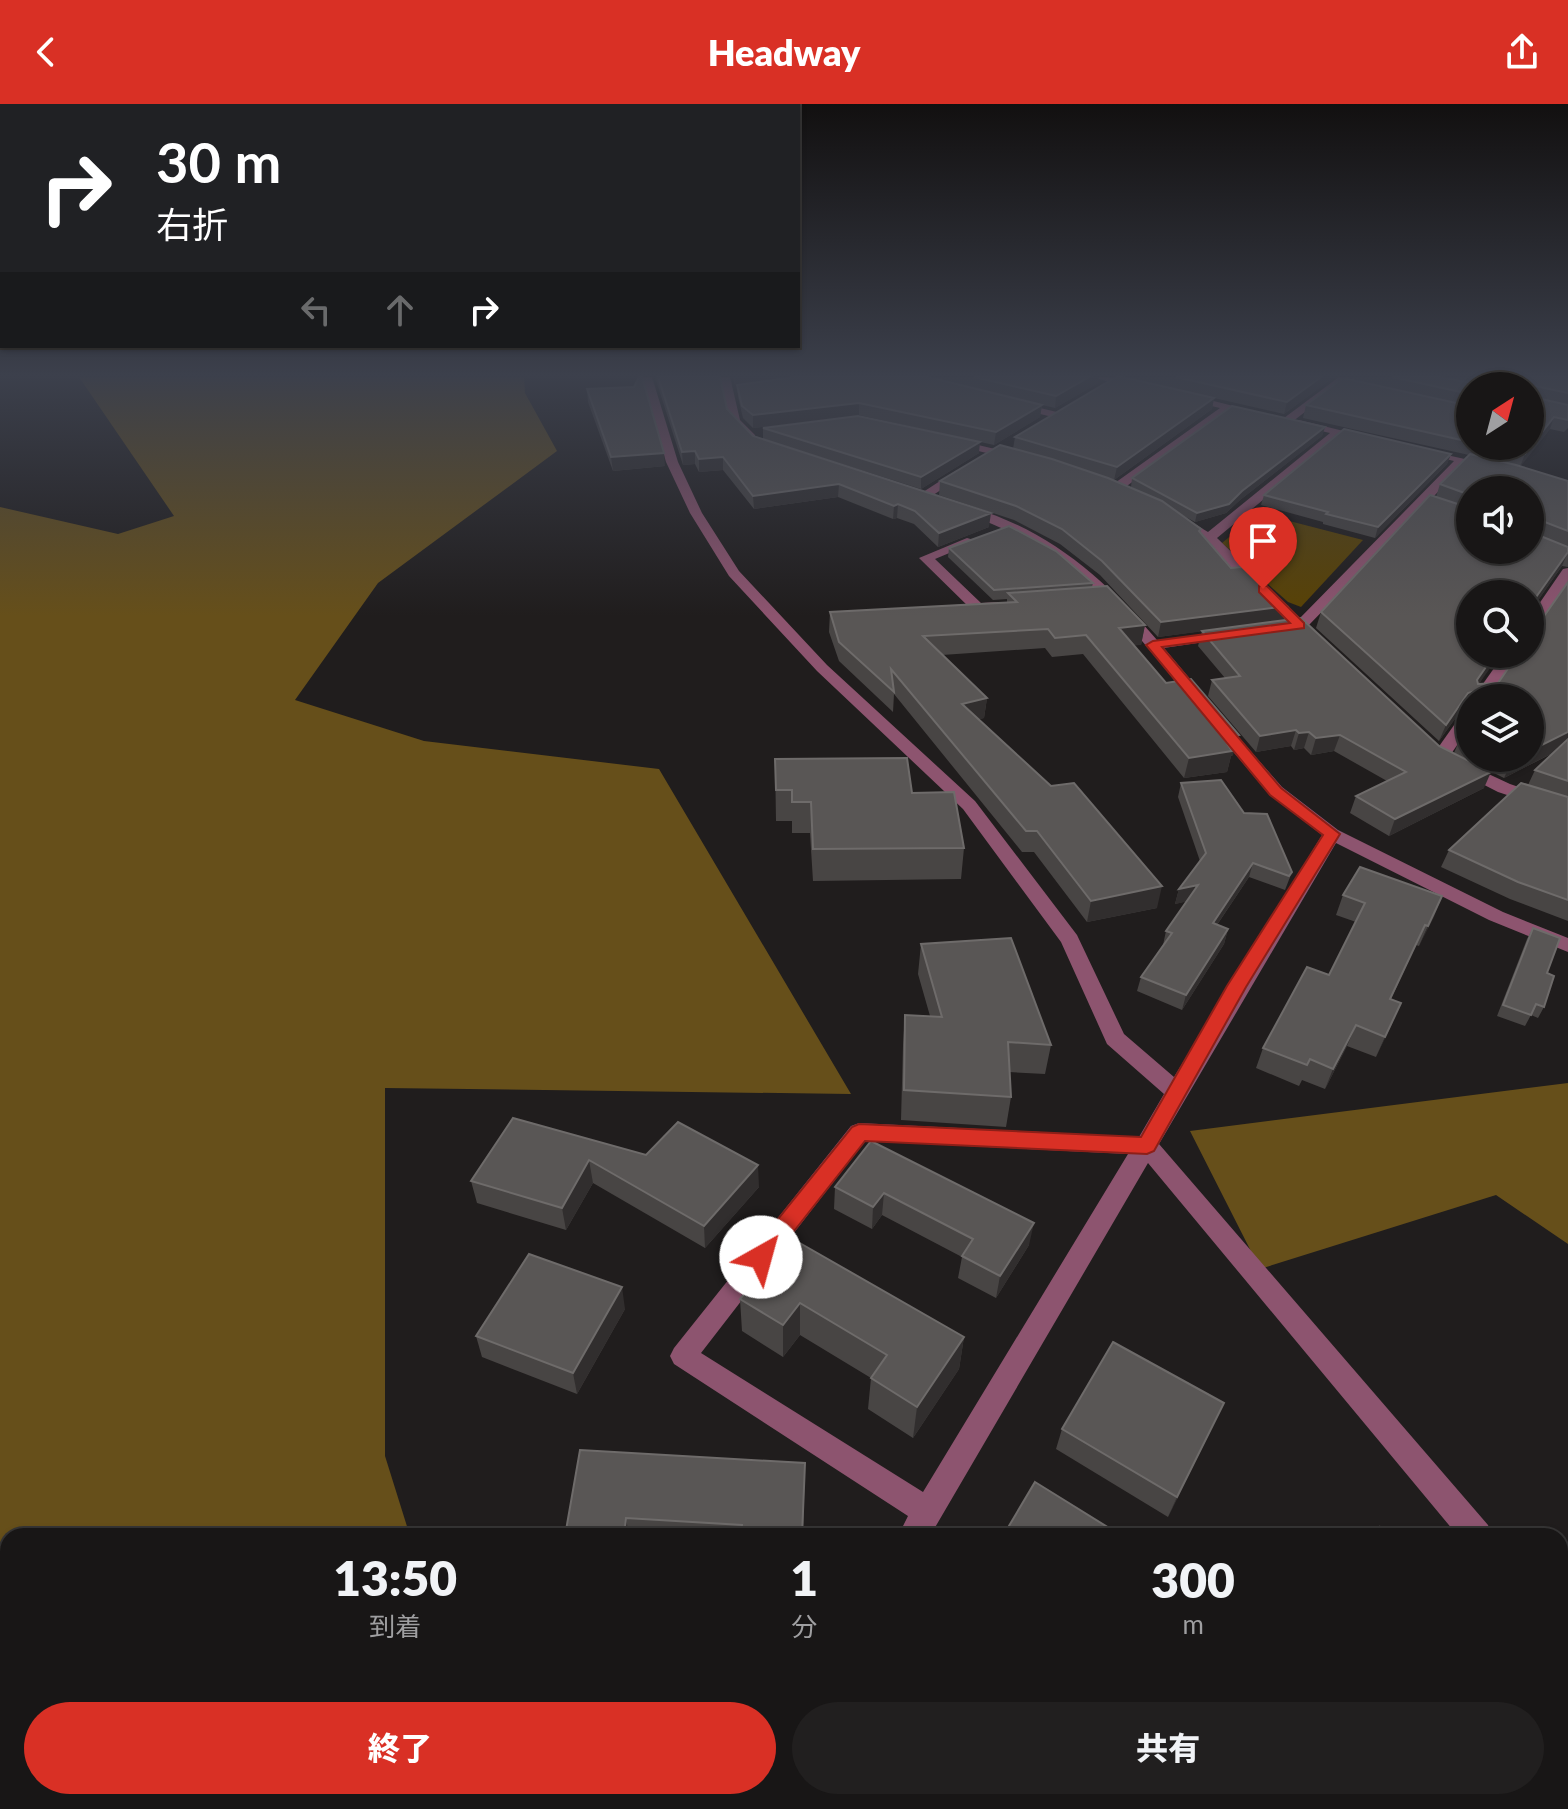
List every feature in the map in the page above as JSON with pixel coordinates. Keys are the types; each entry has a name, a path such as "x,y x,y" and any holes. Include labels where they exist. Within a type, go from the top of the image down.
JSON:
{"street":[{"path":"670,457 696,513 734,573 822,668 969,805 1070,940 1115,1039 1177,1092"},
{"path":"1014,457 1027,460"},
{"path":"1101,483 1122,491 1165,457"},
{"path":"1209,538 1308,457"},
{"path":"1270,629 1300,626 1427,504 1462,460 1504,469"},
{"path":"923,496 972,466"},
{"path":"902,490 948,504 996,532 1053,548 1083,571 1101,598 1153,645 1276,791 1332,834 1496,916 1568,945"},
{"path":"1164,510 1209,538 1323,647"},
{"path":"996,532 926,558 978,608 1021,605"},
{"path":"1544,607 1568,572"},
{"path":"1153,645 1241,633"},
{"path":"1456,730 1436,752 1456,763"},
{"path":"1474,772 1504,788 1568,810"},
{"path":"918,1528 1147,1146 1237,986 1332,834"},
{"path":"928,1512 683,1356 859,1132 1147,1146 1470,1528"}],"shaded area":[{"path":"133,457 549,457 378,583 295,700 424,741 659,769 851,1094 385,1088 385,1456 408,1528 0,1528 0,507 118,534 174,516"},
{"path":"1258,513 1363,540 1301,607 1288,602 1222,543"},
{"path":"1568,1083 1568,1244 1496,1195 1260,1269 1190,1131"}],"building":[{"path":"698,457 817,457 991,513 939,533 915,511 839,484 753,496 723,457 699,459"},
{"path":"855,457 955,457 921,477"},
{"path":"981,457 1043,457 1108,478 1162,501 1201,529 1199,531 1231,568 1242,567 1287,606 1161,622 1102,561 1062,529 1016,506 940,481"},
{"path":"1082,457 1132,457 1117,467"},
{"path":"1162,457 1287,457 1229,504 1197,513 1132,478"},
{"path":"1311,457 1448,457 1378,527 1264,495"},
{"path":"1464,460 1495,460 1568,481 1568,531 1544,522 1544,476 1456,476 1456,490 1440,484"},
{"path":"1430,495 1456,503 1456,564 1544,564 1544,537 1568,547 1568,552 1544,586 1544,580 1456,580 1456,668 1485,668 1477,680 1478,684 1456,684 1456,710 1446,725 1321,612"},
{"path":"1009,526 1056,551 1093,583 994,590 949,548"},
{"path":"1568,582 1568,732 1544,744 1544,684 1478,684 1498,683 1508,668 1544,668 1544,616"},
{"path":"1107,586 1145,625 1119,628 1166,683 1191,679 1239,735 1223,737 1232,751 1189,758 1086,635 1055,638 1048,629 923,636 987,698 962,704 1051,786 1074,783 1162,886 1091,901 1037,831 1026,831 891,669 894,692 839,642 830,612 1017,602 1008,593"},
{"path":"1301,618 1439,746 1456,754 1456,772 1491,772 1395,819 1356,796 1406,772 1340,735 1316,738 1309,732 1299,733 1296,730 1260,736 1212,680 1240,676 1202,631"},
{"path":"1568,739 1568,781 1541,772 1544,772 1544,762"},
{"path":"907,758 912,793 954,792 964,848 813,849 811,802 792,802 792,790 776,790 775,759"},
{"path":"1221,780 1244,813 1267,814 1292,872 1289,876 1253,863 1213,923 1228,929 1186,995 1141,977 1172,933 1166,931 1198,885 1179,889 1206,853 1181,783"},
{"path":"1521,783 1568,797 1568,900 1518,882 1449,850"},
{"path":"1360,867 1442,896 1390,999 1401,1003 1385,1037 1356,1025 1333,1069 1310,1059 1307,1065 1263,1048 1307,967 1329,975 1365,903 1343,895"},
{"path":"1533,928 1560,938 1547,973 1554,976 1544,1007 1536,1004 1531,1015 1503,1005"},
{"path":"1011,938 1051,1045 1008,1042 1011,1097 904,1090 905,1015 942,1017 921,944"},
{"path":"513,1118 646,1155 678,1122 758,1165 704,1226 589,1160 562,1208 471,1181"},
{"path":"871,1141 1034,1223 1000,1276 962,1256 973,1239 884,1193 873,1207 835,1187"},
{"path":"791,1238 964,1337 917,1407 871,1378 887,1355 800,1303 783,1325 740,1299"},
{"path":"529,1254 622,1287 573,1373 476,1336"},
{"path":"1113,1342 1224,1403 1177,1497 1062,1429"},
{"path":"580,1450 805,1463 802,1528 742,1528 742,1525 626,1518 625,1528 566,1528"},
{"path":"1035,1482 1109,1528 1008,1528"}],"route":[{"path":"761,1257 859,1132 1147,1146 1237,986 1332,834 1276,791 1153,645 1300,626 1263,589"}]}
